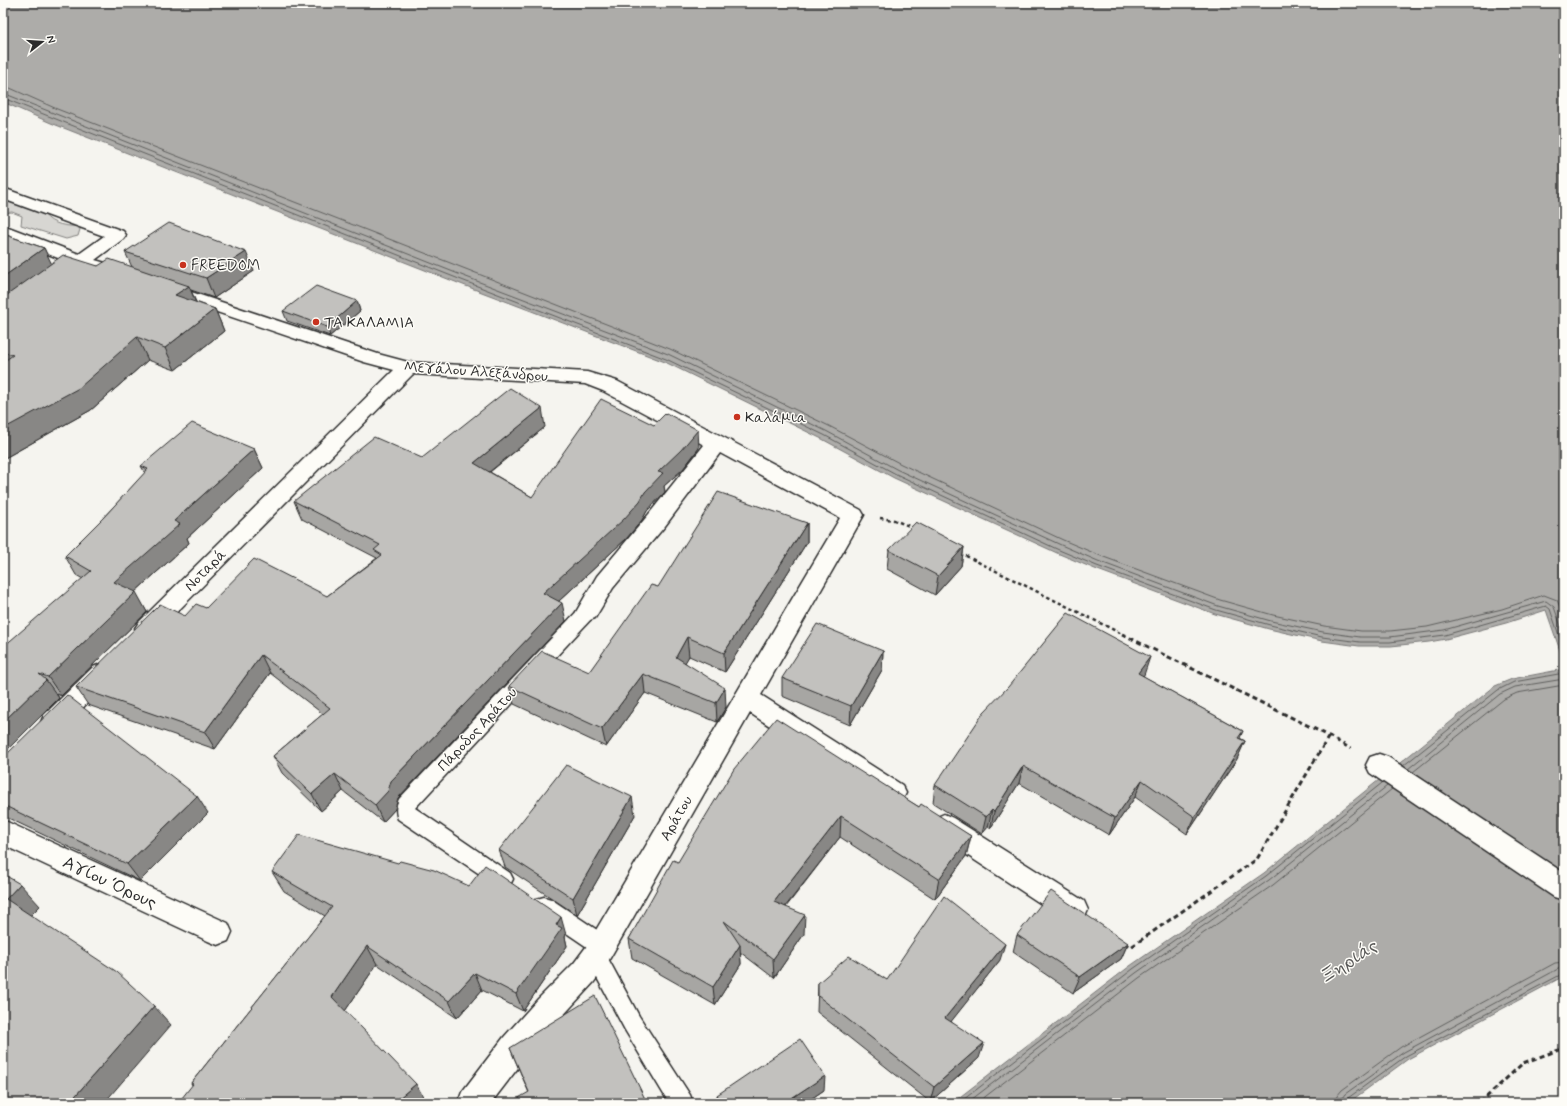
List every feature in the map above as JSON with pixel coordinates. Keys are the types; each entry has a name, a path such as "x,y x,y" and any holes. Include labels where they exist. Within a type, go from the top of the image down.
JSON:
{"street":[{"path":"3,193 117,235 57,278"},
{"path":"3,230 81,261 126,276"},
{"name":"Μεγάλου Αλεξάνδρου","path":"149,283 371,358 408,368 587,378 610,386 852,515"},
{"name":"Νοταρά","path":"132,643 408,368"},
{"name":"Πάροδος Αράτου","path":"587,612 605,582 657,520 717,443"},
{"name":"Αράτου","path":"472,1103 518,1042 558,997 584,971 599,951 852,515"},
{"path":"37,738 115,660"},
{"path":"746,698 1115,936"},
{"path":"1379,765 1564,888"},
{"name":"Αγίου Όρους","path":"3,832 218,932"}],"lane":[{"name":"Πάροδος Αράτου","path":"587,612 406,805 405,813 523,892 599,951"},
{"path":"599,951 632,1023 682,1103"}],"path":[{"path":"852,515 894,520 918,530"},
{"path":"957,551 1094,621 1329,736 1257,859 1131,947 1115,936"},
{"path":"1480,1103 1524,1063 1536,1057 1564,1048"}],"shaded area":[{"path":"8,199 44,214 51,221 56,223 66,226 81,226 78,236 66,239 21,225 22,216 12,212 3,213 3,202"}],"water":[{"path":"3,3 1564,3 1564,662 1546,610 1506,623 1446,639 1391,646 1359,646 1322,641 1269,629 1215,614 1095,569 1057,553 894,478 822,439 665,362 458,283 51,123 3,102"},
{"name":"Ξηριάς","path":"1564,669 1564,976 1408,1059 1348,1103 952,1103 1130,966 1264,873 1495,686 1512,679"}],"building":[{"path":"169,223 246,252 206,278 125,252"},
{"path":"3,234 44,248 3,277"},
{"path":"63,255 98,266 109,259 189,286 175,295 215,309 165,348 137,337 79,388 3,429 3,362 13,355 3,352 3,298"},
{"path":"316,286 357,301 327,327 283,311"},
{"path":"510,388 542,408 474,463 532,497 601,399 654,425 666,413 698,430 681,450 658,472 663,473 645,492 640,501 624,519 543,593 562,603 391,781 388,791 375,805 335,774 312,794 273,756 330,708 261,655 205,732 76,687 160,604 185,616 196,604 206,608 254,559 327,596 382,555 374,550 380,545 294,501 374,437 422,458"},
{"path":"192,423 254,449 174,521 180,524 114,582 136,592 48,677 39,674 46,680 3,722 3,647 91,571 65,556 103,518 148,469 141,466"},
{"path":"718,492 807,523 724,653 687,637 676,657 725,688 716,703 643,674 602,729 509,686 542,651 589,672 651,585 658,587"},
{"path":"916,522 964,547 938,576 889,550"},
{"path":"1068,613 1150,657 1138,673 1243,731 1238,738 1245,741 1195,817 1142,780 1115,818 1023,766 994,812 992,810 986,817 935,785 984,712 1008,687"},
{"path":"817,624 883,651 851,706 782,678"},
{"path":"67,695 197,796 127,864 3,805 3,758"},
{"path":"776,718 869,777 870,776 919,807 921,804 971,836 939,879 841,816 774,902 805,915 773,959 724,921 740,945 713,987 629,939 673,860 678,862 734,769"},
{"path":"566,765 632,797 573,898 499,850"},
{"path":"299,835 398,863 400,861 434,870 469,886 485,865 561,917 556,925 562,928 516,994 475,973 449,1001 367,946 332,997 416,1084 393,1103 178,1103 193,1084 191,1083 332,907 272,872"},
{"path":"3,874 20,884 6,899 117,972 154,1006 69,1103 3,1103"},
{"path":"1051,891 1128,943 1080,977 1017,935"},
{"path":"944,896 1005,944 945,1018 984,1043 934,1087 818,996 818,983 849,956 887,980"},
{"path":"595,996 647,1103 516,1103 515,1100 529,1092 510,1048"},
{"path":"800,1039 825,1076 784,1103 723,1103 717,1095"}],"place":[{"name":"FREEDOM","path":"183,265"},
{"name":"ΤΑ ΚΑΛΑΜΙΑ","path":"316,322"},
{"name":"Καλάμια","path":"737,417"}]}
